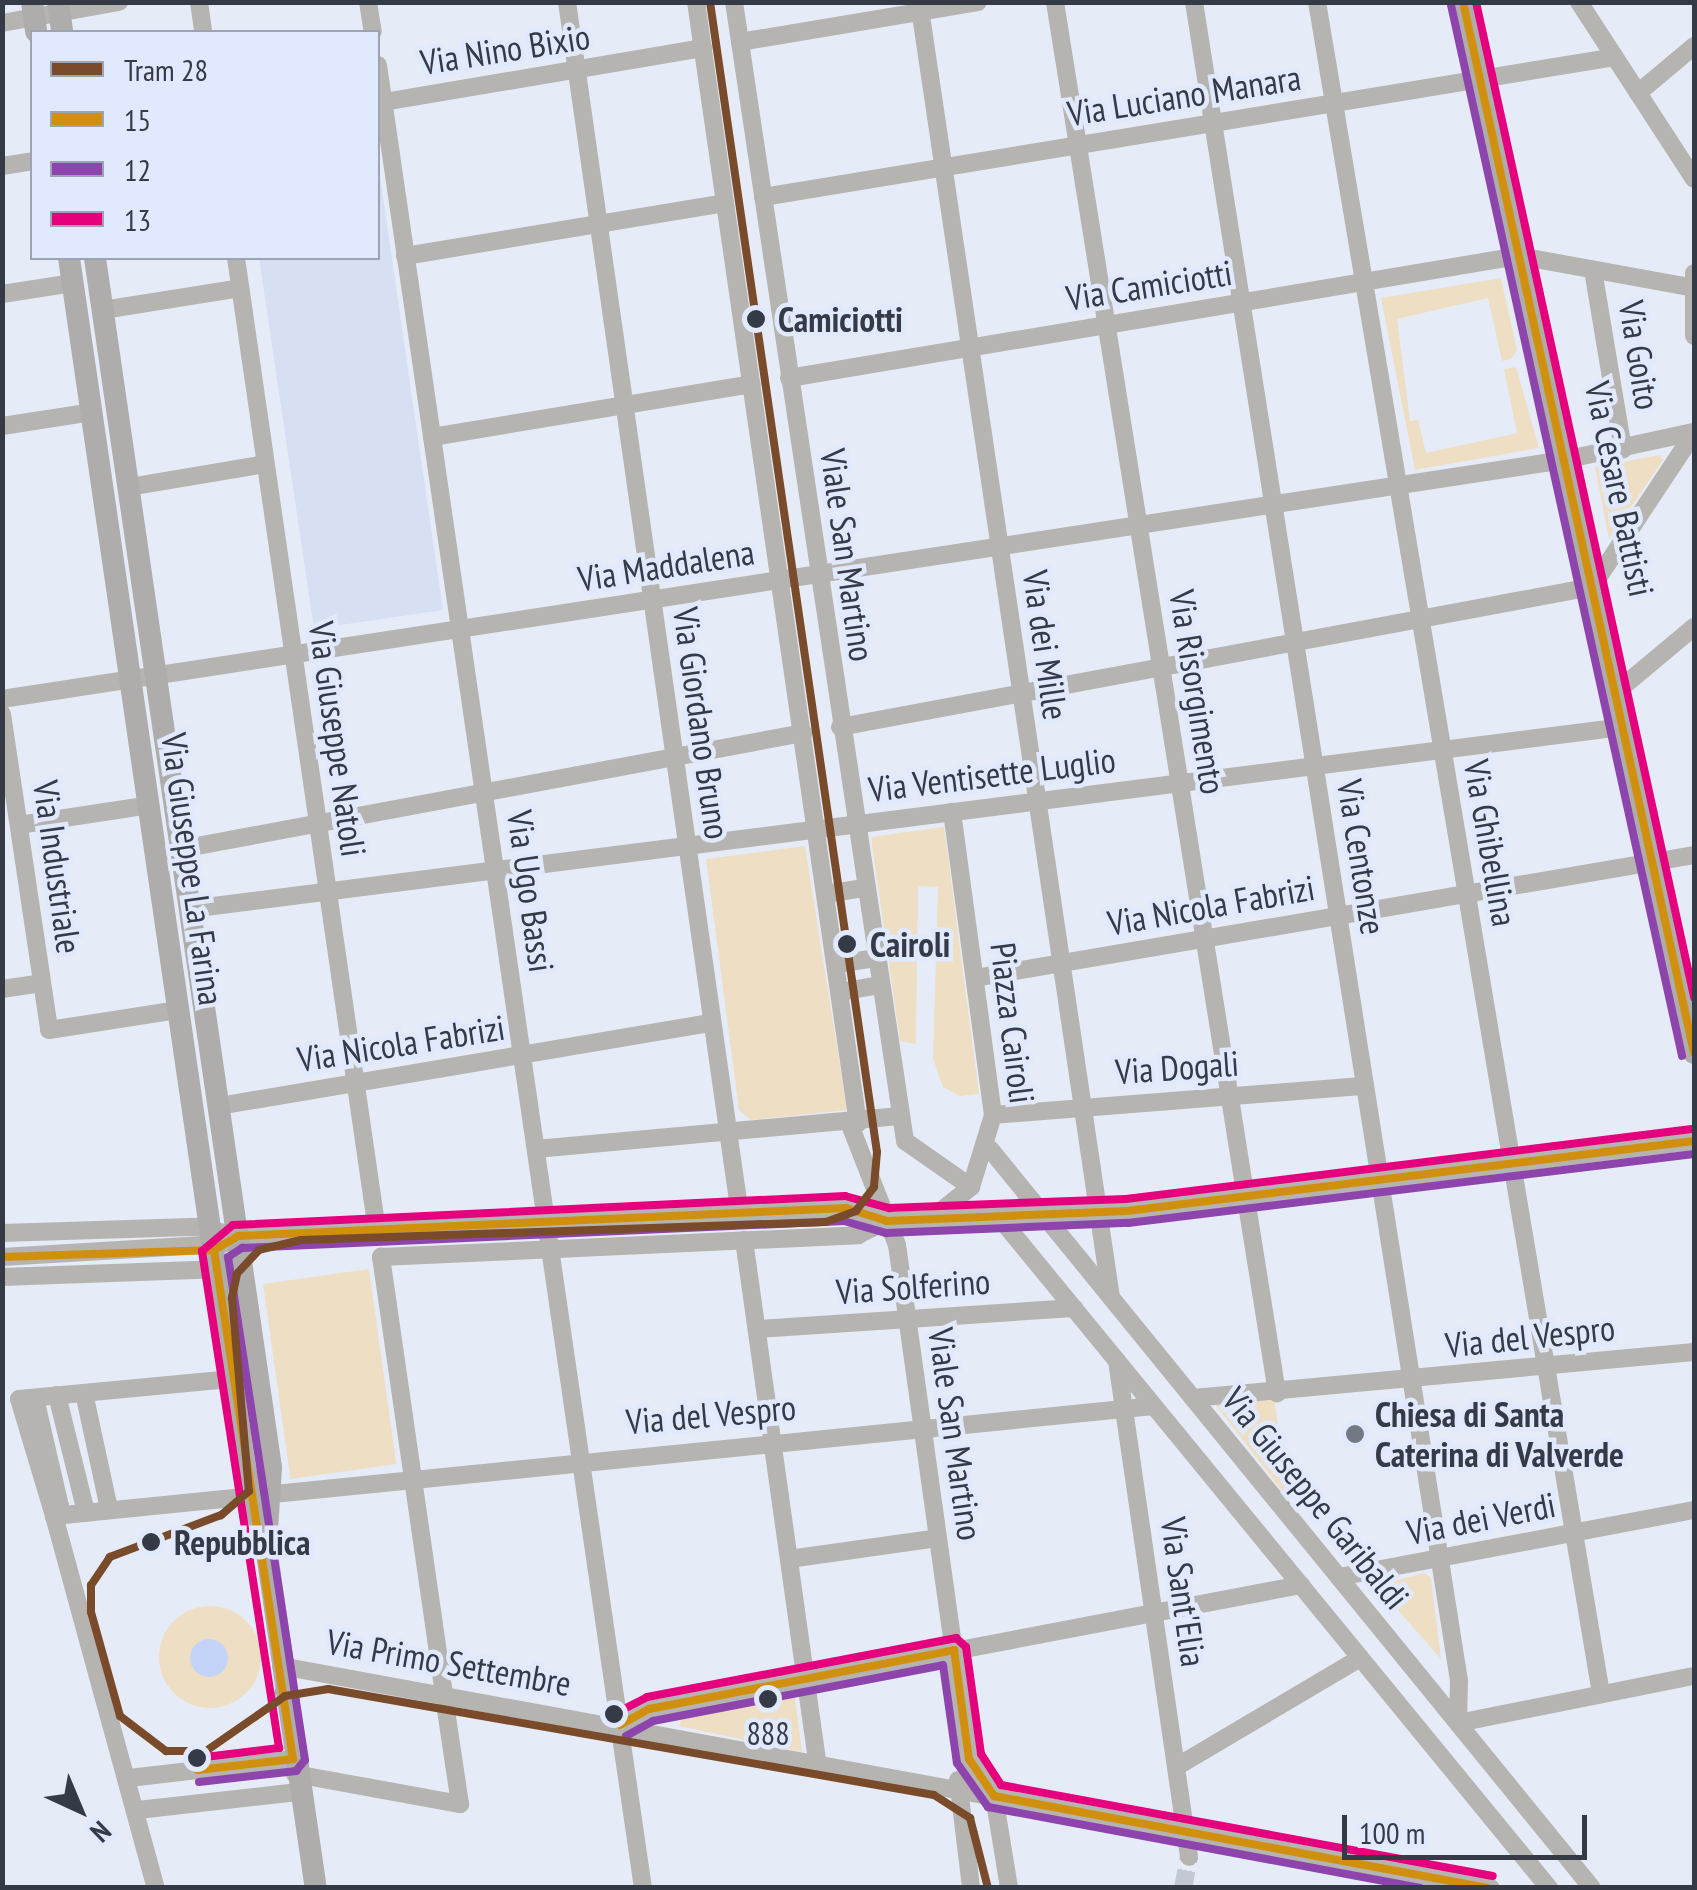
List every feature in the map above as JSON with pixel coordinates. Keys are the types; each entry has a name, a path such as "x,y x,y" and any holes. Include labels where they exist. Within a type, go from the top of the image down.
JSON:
{"main road":[{"name":"Via Cesare Battisti","path":"1463,2 1487,78"},
{"name":"Via Cesare Battisti","path":"1477,2 1487,78 1659,861 1694,1053"},
{"name":"Via Giuseppe La Farina","path":"69,260 249,1491 266,1547"},
{"name":"Via Giuseppe La Farina","path":"95,260 274,1488 266,1547"},
{"name":"Via Cesare Battisti","path":"1621,688 1623,726 1694,990"},
{"path":"266,1547 296,1775 316,1888"}],"street":[{"path":"2,22 60,16 119,2"},
{"path":"199,2 203,30"},
{"path":"368,2 373,30"},
{"name":"Via Giordano Bruno","path":"567,2 740,1214"},
{"name":"Viale San Martino","path":"696,2 840,992 854,1124 887,1221 907,1319 970,1759"},
{"name":"Viale San Martino","path":"734,2 900,1116"},
{"path":"740,42 920,7 978,2"},
{"name":"Via Risorgimento","path":"1055,2 1277,1393"},
{"name":"Via Centonze","path":"1194,2 1440,1559 1458,1722"},
{"name":"Via Ghibellina","path":"1317,2 1601,1694"},
{"path":"1579,2 1694,179"},
{"name":"Via dei Mille","path":"920,7 1110,1296"},
{"path":"1638,93 1694,46"},
{"name":"Via Nino Bixio","path":"380,102 703,48"},
{"name":"Via Luciano Manara","path":"763,197 1615,57"},
{"name":"Via Ugo Bassi","path":"380,102 643,1888"},
{"path":"2,166 30,160"},
{"path":"405,256 725,203"},
{"path":"1526,256 1593,270 1692,280 1694,336"},
{"name":"Via Camiciotti","path":"789,378 1526,256"},
{"name":"Via Giuseppe Natoli","path":"236,260 376,1230"},
{"name":"Via Goito","path":"1593,270 1623,450"},
{"path":"2,294 73,283"},
{"path":"103,310 240,288"},
{"path":"432,437 752,384"},
{"path":"2,426 92,412"},
{"path":"840,726 1295,642 1597,581 1694,432"},
{"name":"Via Maddalena","path":"2,699 1570,459 1694,432"},
{"path":"128,487 266,464"},
{"path":"1621,688 1694,626"},
{"name":"Via Industriale","path":"2,714 49,1030 178,1010"},
{"name":"Via Ventisette Luglio","path":"190,908 1623,726"},
{"path":"181,849 803,733"},
{"path":"19,825 148,805"},
{"name":"Piazza Cairoli","path":"932,1219 971,1187 990,1149 994,1115 952,812"},
{"name":"Via Nicola Fabrizi","path":"975,978 1694,855"},
{"path":"826,894 864,888"},
{"path":"836,964 876,958"},
{"path":"2,989 42,983"},
{"path":"840,992 880,985"},
{"name":"Via Nicola Fabrizi","path":"219,1106 712,1023"},
{"name":"Via Dogali","path":"994,1115 1365,1086"},
{"path":"536,1150 854,1124 900,1116 904,1140 971,1187"},
{"path":"2,1277 214,1249 238,1236 846,1208 887,1221 1096,1212 1246,1200 1694,1141"},
{"name":"Via Giuseppe Garibaldi","path":"990,1149 1592,1888"},
{"name":"Via Giuseppe Garibaldi","path":"999,1216 1549,1888"},
{"path":"129,1778 296,1775 460,1804 380,1257 858,1235 887,1221"},
{"path":"2,1233 214,1249"},
{"path":"744,1240 818,1760"},
{"path":"2,1257 214,1249"},
{"name":"Via Solferino","path":"757,1329 1074,1308"},
{"name":"Via del Vespro","path":"1193,1398 1694,1352"},
{"name":"Via Sant'Elia","path":"1117,1361 1189,1858"},
{"path":"2,1388 27,1399 232,1378"},
{"path":"84,1393 109,1509"},
{"path":"57,1396 86,1512"},
{"path":"27,1399 60,1506 54,1516 138,1810 156,1888"},
{"name":"Via del Vespro","path":"54,1516 274,1488 1154,1406"},
{"name":"Via dei Verdi","path":"1339,1577 1694,1510"},
{"path":"789,1559 938,1538"},
{"path":"620,1725 649,1709 1300,1585"},
{"path":"1176,1767 1360,1658"},
{"name":"Via Primo Settembre","path":"281,1666 445,1702 620,1725 818,1760 1414,1881 1491,1888"},
{"path":"1458,1722 1694,1676"},
{"path":"972,1888 955,1786 970,1759 994,1796 1008,1888"},
{"path":"138,1810 296,1775"}],"shaded area":[{"path":"380,177 443,610 314,629 259,260 380,260"},
{"path":"1501,278 1517,350 1511,359 1502,361 1488,298 1397,319 1410,421 1418,420 1426,453 1517,433 1504,369 1516,367 1539,448 1415,470 1381,298"},
{"path":"1659,455 1663,460 1609,539 1595,467"},
{"path":"944,827 979,1094 960,1096 943,1087 933,1059 938,887 918,886 916,1044 900,1041 871,837"},
{"path":"805,846 847,1110 751,1120 739,1110 706,859"},
{"path":"369,1269 396,1464 290,1479 263,1284"},
{"path":"1274,1398 1290,1501 1215,1404"},
{"path":"1425,1573 1431,1578 1441,1659 1382,1592 1385,1583"},
{"path":"210,1606 230,1609 253,1628 261,1657 258,1677 239,1700 210,1708 190,1705 167,1686 159,1657 162,1637 181,1614"},
{"path":"794,1691 802,1752 679,1726 684,1712"}],"water":[{"path":"209,1639 222,1645 228,1658 222,1671 209,1677 196,1671 190,1658 196,1645"}],"tunnel":[{"path":"1183,1888 1189,1857"}],"tram line":[{"name":"28","path":"710,2 877,1152 874,1187 856,1211 826,1222 301,1240 259,1250 237,1274 232,1298 249,1491 221,1515 110,1557 91,1585 91,1612 120,1716 166,1751 206,1751 285,1696 328,1689 934,1795 970,1818 988,1888"},
{"path":"261,1463 287,1658 272,1704"}],"transit line":[{"name":"15","path":"1463,2 1694,1053"},
{"name":"13","path":"1476,2 1694,997"},
{"name":"12","path":"1451,5 1682,1056"},
{"name":"13","path":"197,1758 279,1748 202,1251 233,1225 845,1196 889,1208 1126,1199 1692,1129"},
{"name":"15","path":"2,1257 214,1250 238,1236 846,1208 887,1221 1127,1211 1694,1141"},
{"name":"12","path":"199,1782 296,1771 305,1760 228,1257 242,1248 844,1221 886,1233 1128,1223 1694,1154"},
{"name":"15","path":"198,1770 293,1759 214,1250"},
{"name":"13","path":"614,1714 647,1697 956,1638 966,1647 981,1754 1001,1785 1493,1876"},
{"name":"15","path":"620,1725 649,1709 954,1650 969,1759 994,1796 1488,1888"},
{"name":"12","path":"626,1736 653,1721 943,1665 957,1763 988,1807 1420,1888"}],"place":[{"name":"Camiciotti","path":"756,319"},
{"name":"Cairoli","path":"847,944"},
{"name":"Chiesa di Santa Caterina di Valverde","path":"1355,1434"},
{"name":"Repubblica","path":"151,1542"},
{"name":"888","path":"768,1699"}]}
